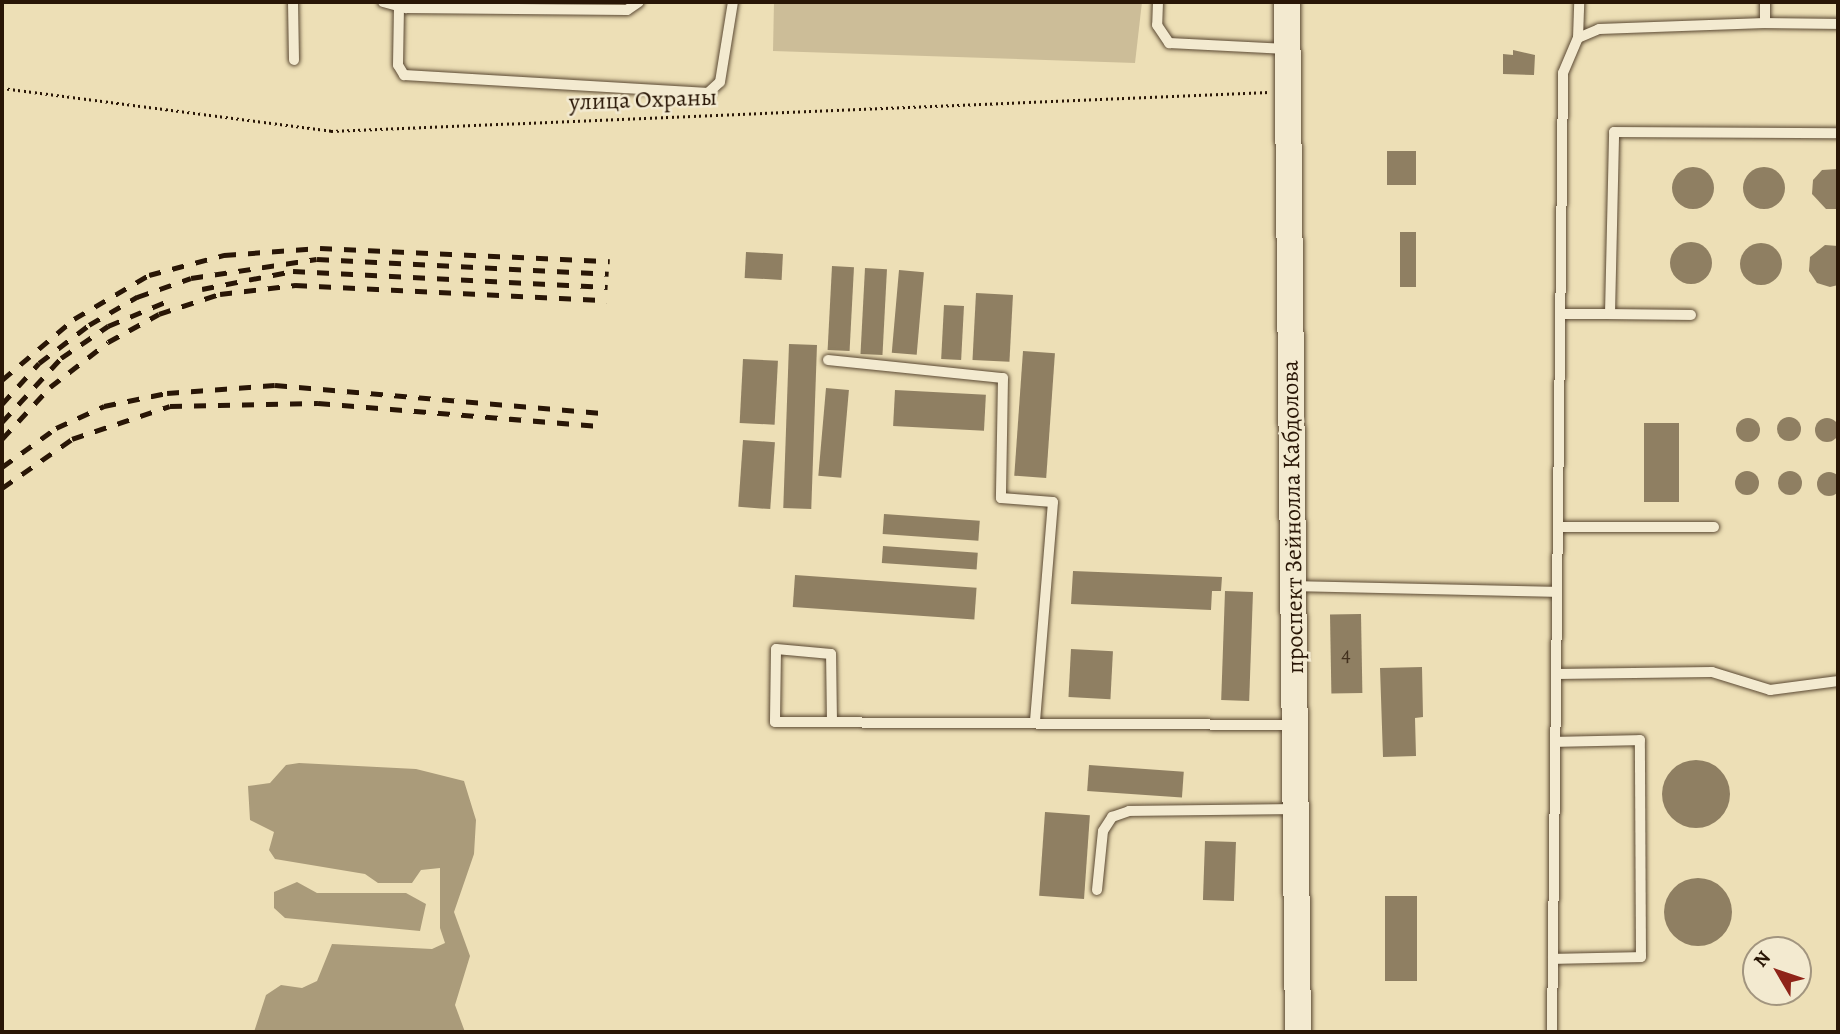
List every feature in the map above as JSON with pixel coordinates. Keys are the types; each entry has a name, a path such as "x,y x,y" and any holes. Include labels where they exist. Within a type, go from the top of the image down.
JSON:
{"main road":[{"name":"проспект Зейнолла Кабдолова","path":"1287,2 1298,809 1298,1032"}],"lane":[{"path":"293,2 294,60"},
{"path":"383,2 399,7 627,10 639,2"},
{"path":"399,7 398,65 404,75 708,93 720,82 733,2"},
{"path":"1158,2 1157,25 1169,43 1288,49"},
{"path":"1552,1032 1563,72 1578,38 1579,2"},
{"path":"1765,2 1765,23"},
{"path":"1578,38 1599,29 1765,23 1838,24"},
{"path":"1610,314 1614,132 1838,133"},
{"path":"1560,314 1691,315"},
{"path":"828,360 1003,378 1002,498 1053,502 1035,722"},
{"path":"1558,527 1714,527"},
{"path":"1294,586 1557,592"},
{"path":"832,722 831,653 776,649 775,722 1296,724"},
{"path":"1556,674 1712,672 1770,690 1823,687 1838,681"},
{"path":"1552,959 1641,957 1640,740 1555,742"},
{"path":"1097,890 1103,831 1112,817 1129,811 1298,809"}],"path":[{"name":"улица Охраны","path":"2,88 331,131 1288,91"}],"shaded area":[{"path":"774,2 1142,2 1135,63 773,51"},
{"path":"299,763 416,769 464,781 476,820 474,854 454,912 470,956 455,1005 465,1032 254,1032 266,995 281,985 302,988 317,981 332,944 432,949 445,943 440,928 440,868 421,870 412,883 378,883 365,874 275,859 269,850 274,832 250,820 248,786 270,783 286,765"},
{"path":"297,882 317,893 406,893 426,904 420,931 285,918 274,908 274,892"}],"building":[{"path":"1513,50 1535,55 1534,75 1503,74 1503,54 1513,55"},
{"path":"1387,151 1416,151 1416,185 1387,185"},
{"path":"1693,167 1708,173 1714,188 1708,203 1693,209 1678,203 1672,188 1678,173"},
{"path":"1764,167 1779,173 1785,188 1779,203 1764,209 1749,203 1743,188 1749,173"},
{"path":"1838,169 1838,209 1826,209 1812,194 1813,180 1822,170"},
{"path":"1400,232 1416,232 1416,287 1400,287"},
{"path":"1691,242 1706,248 1712,263 1706,278 1691,284 1676,278 1670,263 1676,248"},
{"path":"1761,243 1776,249 1782,264 1776,279 1761,285 1746,279 1740,264 1746,249"},
{"path":"1825,245 1838,246 1838,285 1830,287 1817,283 1809,271 1810,257"},
{"path":"746,252 783,254 782,280 745,278"},
{"path":"832,266 854,267 850,351 828,350"},
{"path":"865,268 887,269 882,355 860,354"},
{"path":"899,270 924,272 917,355 892,353"},
{"path":"976,293 1013,295 1009,362 972,360"},
{"path":"944,305 964,306 961,360 941,359"},
{"path":"789,344 817,345 811,509 783,508"},
{"path":"1023,351 1055,353 1046,478 1014,476"},
{"path":"743,359 778,361 775,425 740,423"},
{"path":"826,388 849,390 841,478 818,476"},
{"path":"895,390 986,395 984,431 893,426"},
{"path":"1789,417 1798,420 1801,429 1798,438 1789,441 1780,438 1777,429 1780,420"},
{"path":"1748,418 1757,421 1760,430 1757,439 1748,442 1739,439 1736,430 1739,421"},
{"path":"1827,418 1836,421 1839,430 1836,439 1827,442 1818,439 1815,430 1818,421"},
{"path":"1644,423 1679,423 1679,502 1644,502"},
{"path":"743,440 775,442 770,509 738,507"},
{"path":"1747,471 1756,474 1759,483 1756,492 1747,495 1738,492 1735,483 1738,474"},
{"path":"1790,471 1799,474 1802,483 1799,492 1790,495 1781,492 1778,483 1781,474"},
{"path":"1829,472 1840,479 1841,484 1834,495 1829,496 1818,489 1817,484 1824,473"},
{"path":"884,514 980,521 978,541 883,534"},
{"path":"883,546 978,553 977,570 882,563"},
{"path":"1073,571 1222,577 1221,591 1212,591 1211,610 1071,604"},
{"path":"795,575 977,588 974,620 793,607"},
{"path":"1225,591 1253,592 1249,701 1221,700"},
{"path":"1361,614 1362,693 1331,694 1330,615"},
{"path":"1071,649 1113,651 1110,699 1068,697"},
{"path":"1422,667 1423,717 1415,718 1416,756 1383,757 1380,668"},
{"path":"1696,760 1709,763 1720,770 1727,781 1730,794 1727,807 1720,818 1709,825 1696,828 1683,825 1672,818 1665,807 1662,794 1665,781 1672,770 1683,763"},
{"path":"1089,765 1184,772 1182,798 1087,791"},
{"path":"1045,812 1090,815 1084,899 1039,896"},
{"path":"1205,841 1236,842 1234,901 1203,900"},
{"path":"1698,878 1711,881 1722,888 1729,899 1732,912 1729,925 1722,936 1711,943 1698,946 1685,943 1674,936 1667,925 1664,912 1667,899 1674,888 1685,881"},
{"path":"1385,896 1417,896 1417,981 1385,981"}],"railway":[{"path":"2,380 74,319 149,275 224,255 320,248 610,261"},
{"path":"2,404 39,363 89,325 137,297 191,278 317,259 609,274"},
{"path":"202,289 293,271 608,287"},
{"path":"2,439 50,387 108,342 159,314 220,294 295,285 607,300"},
{"path":"2,422 61,358 108,326 165,302"},
{"path":"2,467 56,428 104,406 167,393 275,385 599,413"},
{"path":"2,488 72,439 170,406 318,403 599,426"}]}
